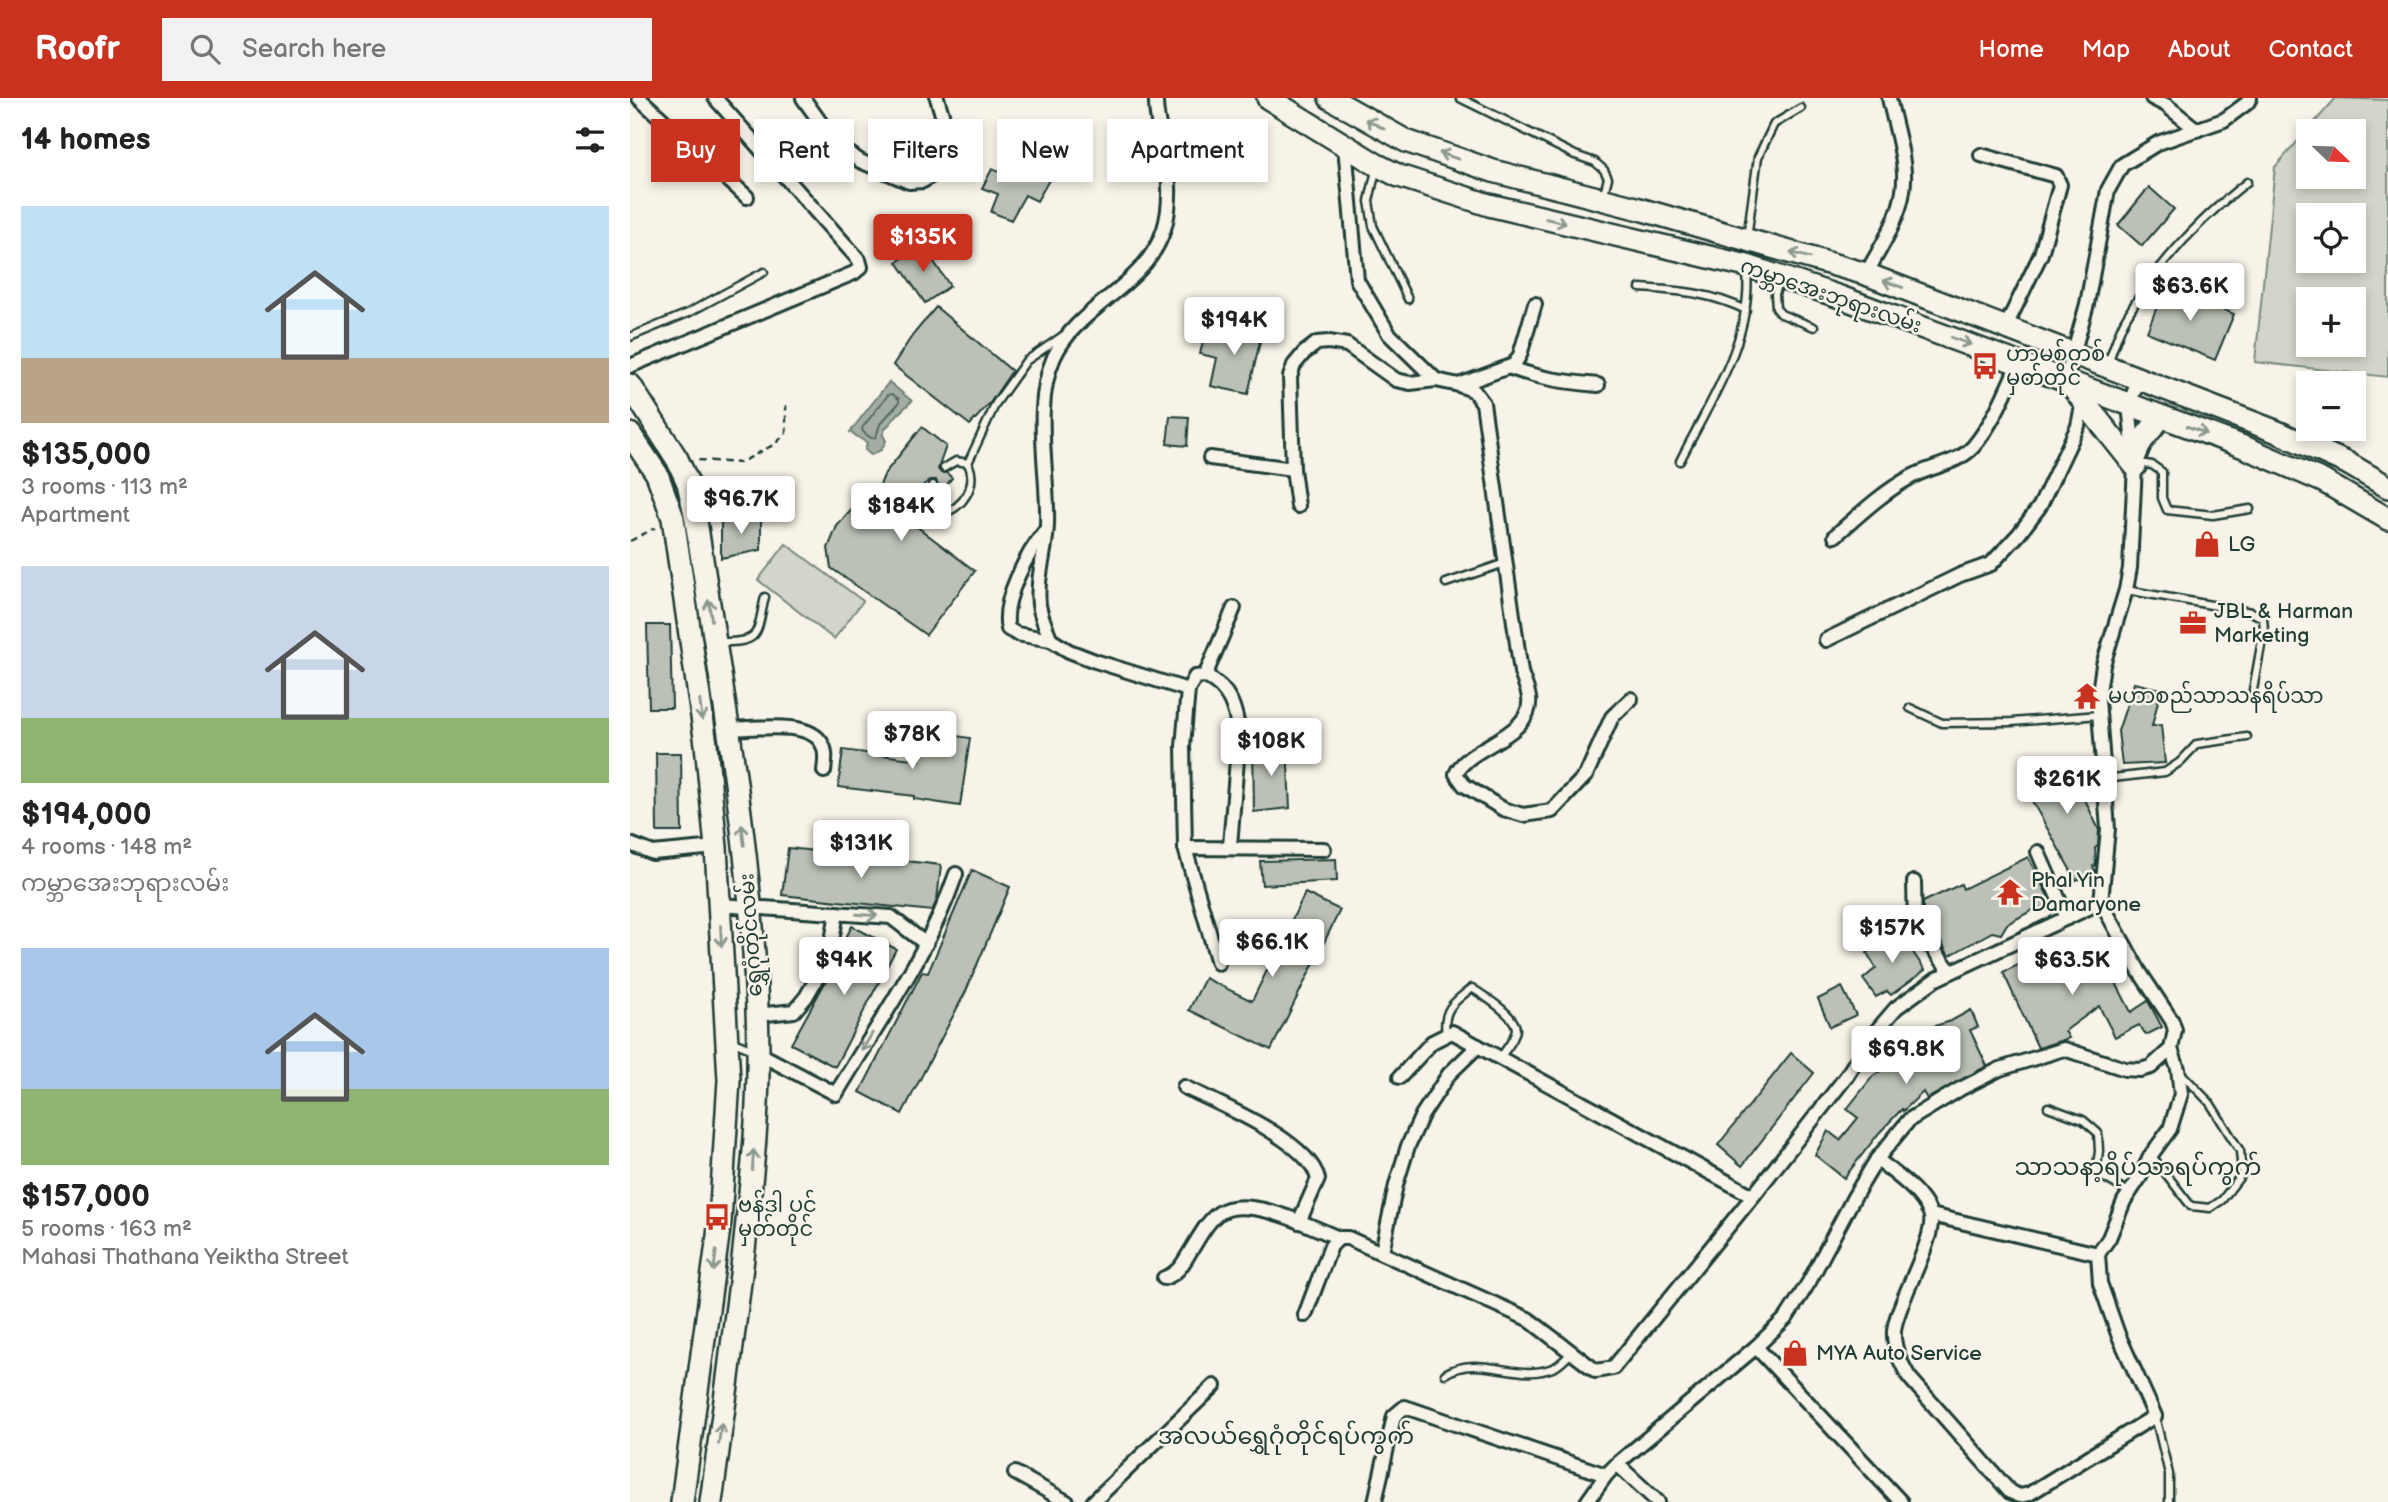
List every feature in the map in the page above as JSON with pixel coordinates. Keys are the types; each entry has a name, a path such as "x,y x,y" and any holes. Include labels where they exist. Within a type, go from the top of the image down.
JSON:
{"main road":[{"name":"ကမ္ဘာအေးဘုရားလမ်း","path":"1268,98 1399,176 1461,197 1746,266 1781,277 2019,362 2244,447 2323,481 2388,519"},
{"name":"ကမ္ဘာအေးဘုရားလမ်း","path":"1330,98 1406,141 1493,171 1636,208 1866,274 2287,436 2347,463 2388,487"},
{"path":"1461,197 1493,171"},
{"path":"1626,238 1636,208"},
{"path":"2066,380 2134,462"},
{"name":"ရွှေဂုံတိုင်လမ်း","path":"630,385 677,459 688,483 744,837 750,906 758,1053 754,1163 730,1365 710,1502"},
{"path":"2134,462 2141,442 2161,417"},
{"name":"ရွှေဂုံတိုင်လမ်း","path":"630,434 657,474 673,518 706,744 720,905 729,1080 720,1221 682,1502"}],"street":[{"path":"639,98 747,197"},
{"path":"630,366 854,273 861,267 859,260 715,98"},
{"path":"803,98 835,143 860,161 909,182 923,181 934,174 943,160 948,134 937,98"},
{"path":"1051,640 1041,616 1039,602 1047,530 1042,432 1047,384 1055,356 1074,328 1137,274 1159,243 1165,226 1169,198 1167,160 1156,98"},
{"path":"1866,274 1890,231 1899,210 1903,190 1904,173 1889,98"},
{"path":"2152,98 2197,130"},
{"path":"2066,380 2087,304 2108,190 2122,166 2158,144 2224,120 2250,98"},
{"path":"1345,146 1357,280 1389,334 1436,380"},
{"path":"1982,155 2056,176 2060,185 2041,254 2006,326"},
{"path":"1511,368 1520,355 1535,304"},
{"path":"1298,506 1293,469 1290,377 1294,365 1304,352 1317,343 1347,345 1396,380 1410,383 1436,380 1473,390 1483,402 1521,672 1530,700 1526,715 1519,724 1459,768 1456,774 1464,786 1503,809 1524,815 1552,811 1586,775 1612,717 1631,699"},
{"path":"1835,536 1890,490 1912,476 1957,460 1972,448 2004,398 2019,362"},
{"path":"1459,385 1511,368 1555,381 1598,385"},
{"path":"1877,1159 1912,1189 1931,1215 1930,1233 1894,1331 1897,1356 1909,1377 2010,1492 2020,1496 2029,1494 2155,1416 2118,1334 2100,1283 2098,1254 2109,1238 2124,1201 2170,1129 2181,1094 2178,1069 2171,1049 2175,1030 2172,1021 2139,971 2101,902 2108,829 2099,684 2130,568 2134,462 2129,404 2139,379"},
{"path":"1826,640 1960,575 1991,564 2020,534 2040,506 2078,426 2083,400"},
{"path":"1210,458 1293,469"},
{"path":"1047,530 1025,559 1013,589 1006,622 1008,629 1017,634 1051,640 1095,662 1188,690"},
{"path":"1205,676 1234,608"},
{"path":"1218,963 1185,848 1182,746 1188,690 1195,677 1205,676 1224,688 1232,699 1237,717 1239,735 1230,846"},
{"path":"727,729 790,726 814,734 823,744 826,758 824,771"},
{"path":"630,844 653,853 716,847"},
{"path":"1185,848 1230,846 1324,849"},
{"path":"2038,852 2067,918"},
{"path":"758,1053 836,1094 926,944 956,874"},
{"path":"1914,882 1915,926 1951,972"},
{"path":"1164,1278 1175,1274 1220,1211 1230,1208 1258,1208 1285,1215 1339,1238 1348,1238 1382,1252 1528,1319 1596,1371 1613,1368 1753,1196 1846,1077 1872,1036 1896,1008 1936,979 2101,902"},
{"path":"720,905 891,917 926,944"},
{"path":"757,1015 794,1011 806,997 829,957 837,913"},
{"path":"1400,1077 1432,1042 1452,1032 1753,1196"},
{"path":"1382,1252 1396,1185 1408,1146 1422,1115 1449,1074 1478,1046"},
{"path":"1587,1502 1617,1464 1756,1347 1787,1317 1854,1196 1877,1159 1909,1120 2000,1069 2064,1049 2110,1065 2140,1070 2160,1060 2171,1049"},
{"path":"1184,1087 1267,1127 1288,1142 1317,1172 1318,1179 1299,1222"},
{"path":"1931,1215 2098,1254"},
{"path":"1305,1315 1331,1246 1339,1238"},
{"path":"1756,1347 1901,1502"},
{"path":"1093,1502 1214,1386"},
{"path":"1375,1502 1394,1416 1405,1407 1606,1475"},
{"path":"1617,1464 1658,1502"},
{"path":"1015,1473 1067,1502"}],"lane":[{"path":"1460,98 1575,155 1595,162 1608,178 1602,199"},
{"path":"1747,240 1758,157 1774,124 1801,108"},
{"path":"1377,165 1369,201 1373,226 1408,299"},
{"path":"2107,365 2125,320 2161,267 2219,205 2248,182"},
{"path":"1680,461 1728,367 1746,310 1746,266"},
{"path":"630,337 688,313 764,272"},
{"path":"1781,277 1774,294 1776,309 1781,314 1814,327"},
{"path":"1640,288 1696,291 1724,299 1746,310"},
{"path":"968,463 996,404 1026,361 1074,328"},
{"path":"944,468 956,461 968,463"},
{"path":"2134,462 2152,465 2162,472 2162,498 2167,510 2213,515 2250,509"},
{"path":"933,485 930,492 931,507 942,514 953,511 964,500 971,486 973,473 968,463"},
{"path":"1446,583 1505,563"},
{"path":"2126,590 2251,612 2263,618 2264,629 2253,690"},
{"path":"715,642 743,643 751,639 757,633 765,597"},
{"path":"1910,708 1942,723 2012,722 2099,715"},
{"path":"2104,779 2165,772 2180,762 2197,744 2247,737"},
{"path":"1446,1035 1444,1023 1454,1001 1472,988 1497,1005 1514,1023 1516,1028 1512,1041 1500,1058"},
{"path":"727,1039 758,1053"},
{"path":"2151,1155 2191,1206 2210,1208 2222,1200 2242,1174 2240,1152 2210,1103 2178,1069"},
{"path":"2048,1107 2083,1120 2098,1133 2096,1173 2130,1193"},
{"path":"1445,1374 1455,1367 1480,1364 1522,1373 1542,1370 1557,1366 1572,1352"},
{"path":"2155,1416 2169,1474 2169,1502"}],"path":[{"path":"677,459 740,463 747,460 775,444 786,433 786,405"}],"shaded area":[{"path":"2336,98 2388,100 2388,377 2366,375 2366,371 2335,371 2255,362 2275,167 2296,143 2296,189 2366,189 2366,119 2317,119"},
{"path":"786,544 863,601 834,639 758,580"}],"water":[{"path":"889,382 912,401 885,429 883,435 886,441 881,450 871,455 865,450 867,443 850,432"}],"building":[{"path":"992,169 997,171 997,182 1048,182 1037,201 1025,195 1011,220 991,212 998,194 982,188"},
{"path":"2149,187 2174,209 2142,246 2118,225"},
{"path":"922,244 950,286 925,303 897,262"},
{"path":"2165,286 2234,314 2215,360 2147,332"},
{"path":"936,307 1012,371 990,403 970,425 893,365"},
{"path":"1239,322 1263,328 1248,394 1211,386 1217,358 1200,354 1205,333 1234,339"},
{"path":"1170,416 1189,417 1187,446 1167,444"},
{"path":"922,427 946,446 938,469 952,478 944,488 938,487 936,480 930,480 894,509 975,571 926,635 831,568 828,548 837,526 855,506 875,497 885,473"},
{"path":"761,513 761,550 721,558 721,522"},
{"path":"647,625 670,625 672,708 649,708"},
{"path":"2134,683 2161,689 2152,726 2161,725 2165,763 2122,765 2118,731"},
{"path":"924,731 970,738 960,806 914,799 914,796 838,787 843,750 920,760"},
{"path":"1253,745 1287,745 1290,808 1254,812"},
{"path":"656,753 681,753 682,832 657,832"},
{"path":"2074,759 2088,790 2082,793 2099,830 2098,846 2095,848 2096,865 2093,866 2095,874 2076,880 2022,783"},
{"path":"788,848 941,865 937,900 932,911 782,895"},
{"path":"2028,857 2051,902 2052,912 2038,907 2007,924 2001,934 1992,932 1949,956 1923,910 1923,902 1961,884 1963,889"},
{"path":"1336,859 1337,881 1262,885 1260,861"},
{"path":"972,870 1010,887 966,991 902,1114 860,1092 922,972 928,973"},
{"path":"1305,893 1340,910 1271,1050 1189,1010 1205,978 1252,1001"},
{"path":"852,926 896,949 835,1067 791,1044 837,961 839,951"},
{"path":"1897,929 1925,970 1891,995 1887,991 1876,997 1863,979 1876,968 1867,953"},
{"path":"2092,944 2106,977 2112,975 2131,1012 2148,1001 2162,1027 2146,1035 2139,1025 2115,1037 2099,1006 2065,1031 2069,1038 2038,1048 2003,972 2049,951 2056,966"},
{"path":"1842,987 1856,1015 1830,1027 1818,999"},
{"path":"1971,1010 1978,1027 1970,1030 1987,1066 1927,1099 1923,1092 1879,1133 1844,1178 1815,1155 1828,1131 1840,1140 1858,1118 1847,1109 1873,1076 1908,1052 1899,1037 1951,1021"},
{"path":"1791,1053 1814,1073 1742,1166 1718,1145"}],"place":[{"name":"ဟာမစ်တစ် မှတ်တိုင်","path":"1985,366"},
{"name":"LG","path":"2207,544"},
{"name":"JBL & Harman Marketing","path":"2193,623"},
{"name":"မဟာစည်သာသနရိပ်သာ","path":"2087,696"},
{"name":"Phal Yin Damaryone","path":"2010,892"},
{"name":"ဗန်ဒါ ပင် မှတ်တိုင်","path":"717,1217"},
{"name":"MYA Auto Service","path":"1795,1353"}],"district":[{"name":"သာသနာ့ရိပ်သာရပ်ကွက်","path":"2138,1167"},
{"name":"အလယ်ရွှေဂုံတိုင်ရပ်ကွက်","path":"1286,1436"}]}
